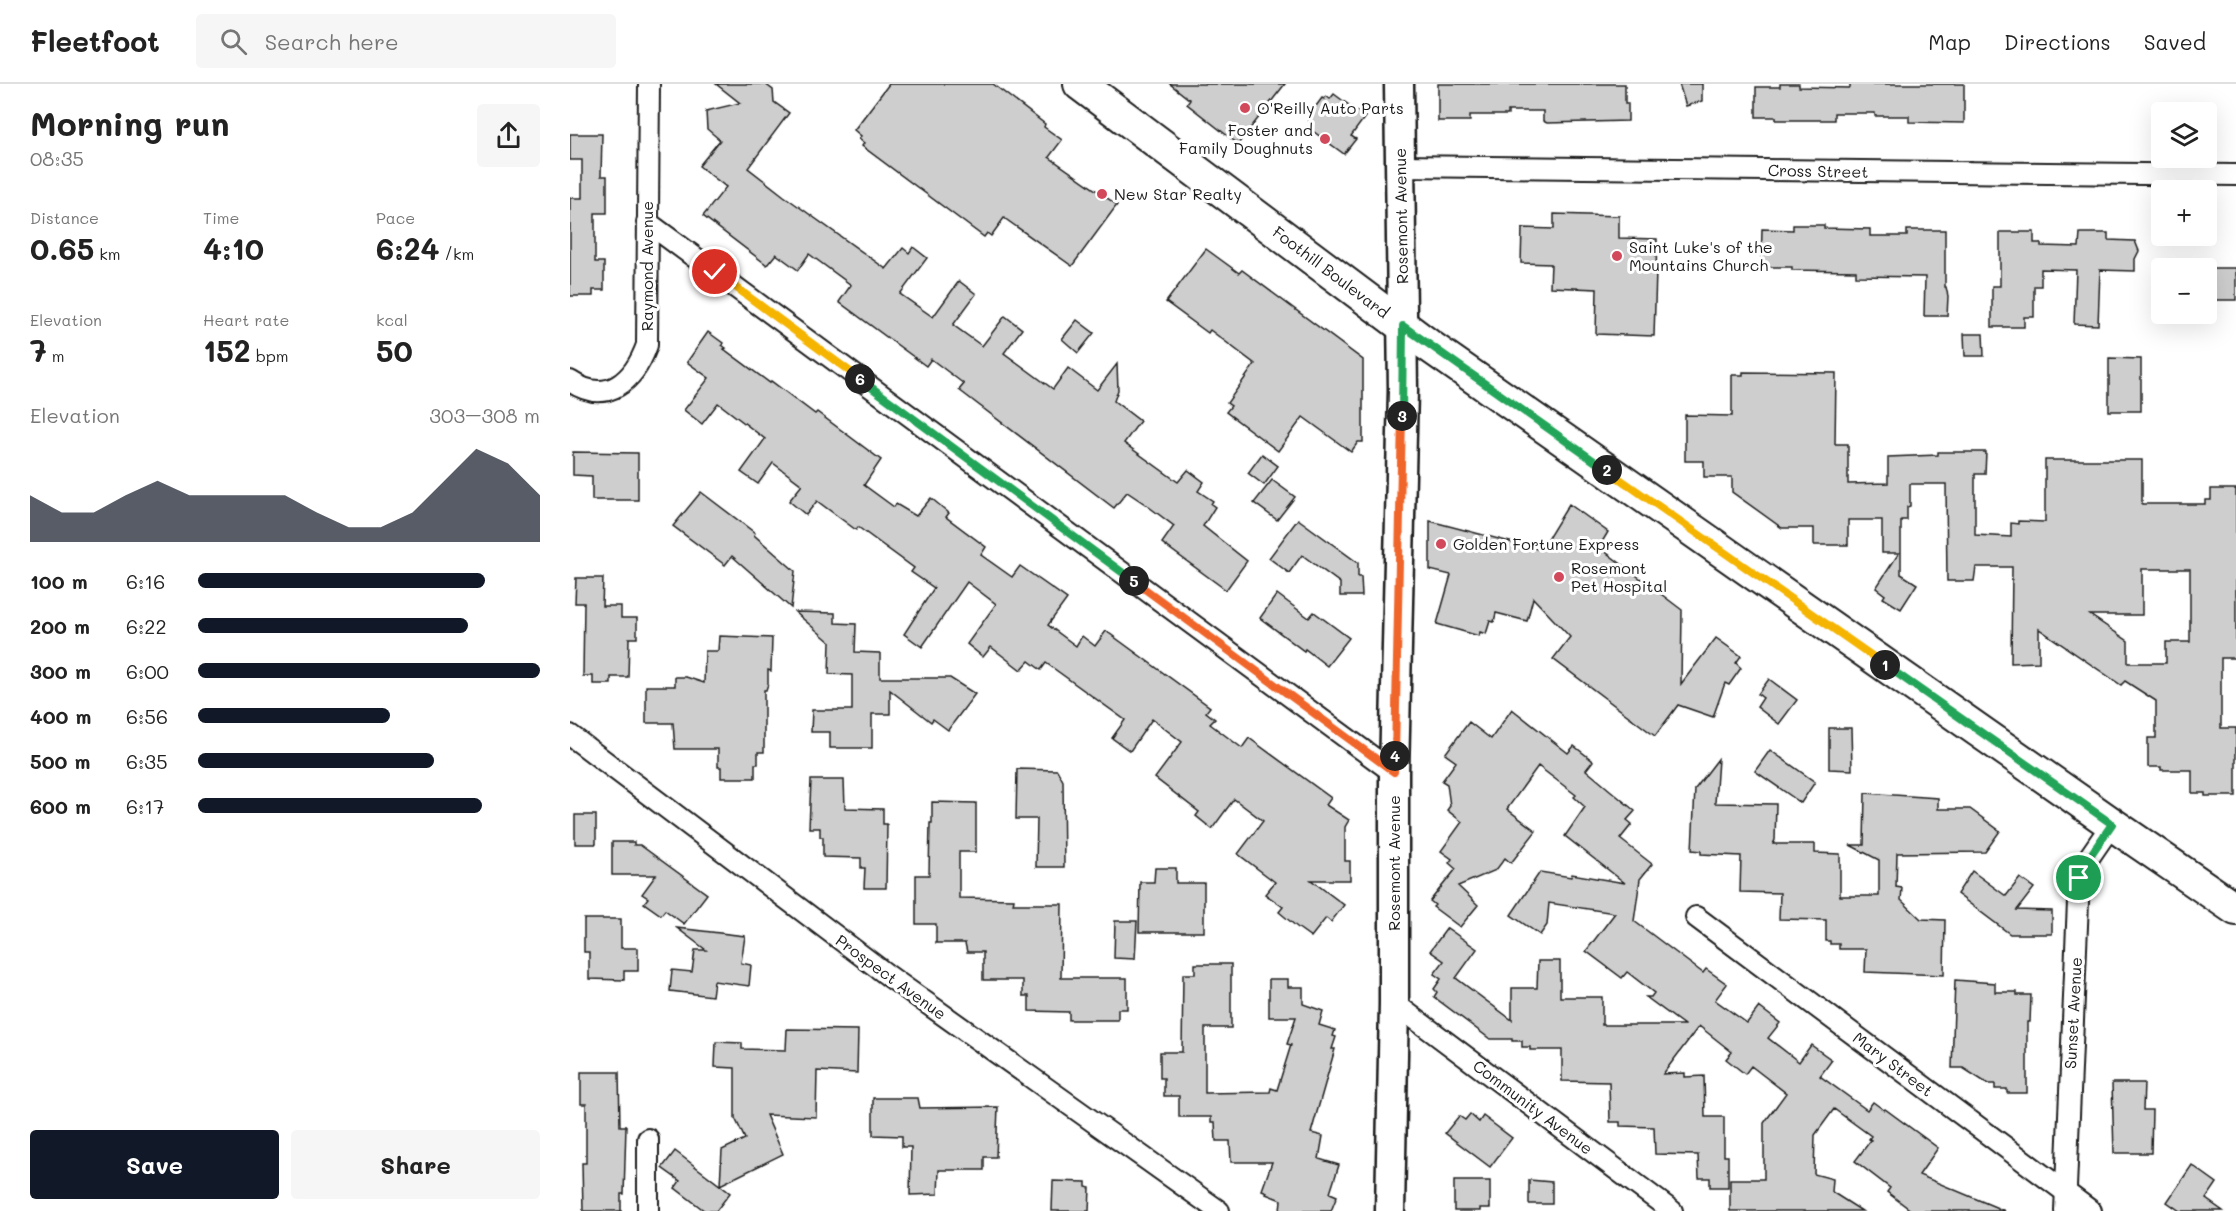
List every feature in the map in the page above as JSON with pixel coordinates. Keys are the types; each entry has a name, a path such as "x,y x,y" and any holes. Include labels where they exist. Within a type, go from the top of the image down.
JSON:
{"main road":[{"name":"Foothill Boulevard","path":"1080,84 1403,326 2236,909"}],"street":[{"path":"633,84 649,90"},
{"name":"Rosemont Avenue","path":"1390,1211 1394,1003 1394,772 1403,326 1400,84"},
{"name":"Raymond Avenue","path":"570,381 590,391 609,391 628,380 641,361 647,345 649,90"},
{"name":"Cross Street","path":"1400,166 2236,176"},
{"path":"647,222 1394,772"},
{"name":"Prospect Avenue","path":"570,735 890,977 1218,1211"},
{"name":"Sunset Avenue","path":"2065,1202 2079,878 2090,856 2112,824"},
{"name":"Mary Street","path":"1696,917 2065,1202 2091,1211"},
{"name":"Community Avenue","path":"1394,1003 1672,1211"},
{"path":"648,1139 648,1211"}],"building":[{"path":"716,84 765,84 773,90 774,102 789,113 748,168 886,269 903,248 909,253 913,247 927,258 900,294 933,317 959,281 976,294 953,325 982,346 1005,316 1022,329 1004,353 1053,389 1068,368 1097,390 1117,364 1118,390 1114,401 1140,421 1124,443 1178,482 1188,470 1204,482 1198,491 1213,501 1211,504 1215,507 1203,526 1247,561 1226,590 1162,543 1174,526 1145,504 1127,492 1114,508 959,390 964,384 931,359 926,366 839,302 851,285 809,254 798,270 776,254 767,265 703,216 726,187 699,166 720,140 707,129 706,111 740,103"},
{"path":"889,84 993,84 1062,140 1049,157 1117,205 1072,266 1004,218 991,236 987,233 984,237 862,146 864,143 859,139 861,136 854,130"},
{"path":"1170,84 1285,84 1238,144 1187,104 1190,100"},
{"path":"1438,84 1625,84 1628,121 1547,123 1543,121 1543,111 1508,111 1508,115 1470,115 1470,121 1438,121"},
{"path":"1679,84 1702,84 1702,101 1686,106"},
{"path":"1780,84 1799,84 1799,87 1850,88 1850,84 1964,84 1964,123 1909,122 1909,116 1875,116 1875,113 1834,113 1834,120 1776,120 1776,117 1756,117 1756,87 1780,87"},
{"path":"1334,94 1365,117 1351,136 1356,139 1344,154 1310,129 1313,123 1308,120 1322,98 1326,96 1330,99"},
{"path":"570,134 602,134 601,176 607,176 607,213 595,213 595,262 604,262 604,290 593,290 593,296 570,296 570,198 582,198 582,160 570,160"},
{"path":"1554,214 1619,216 1619,238 1657,239 1654,336 1596,334 1597,289 1550,287 1551,264 1521,263 1522,228 1554,229"},
{"path":"1793,225 1870,229 1870,236 1907,236 1907,230 1945,230 1947,316 1924,316 1925,277 1856,276 1856,271 1761,267 1762,229 1793,230"},
{"path":"2000,232 2034,232 2034,243 2041,243 2041,246 2079,247 2080,233 2108,233 2108,240 2135,241 2139,251 2135,259 2135,271 2100,270 2098,325 2074,324 2076,270 2041,269 2041,286 2034,286 2034,317 2024,317 2024,327 1992,327 1992,286 2000,286"},
{"path":"1206,249 1239,273 1242,270 1363,360 1363,442 1358,442 1351,452 1303,417 1278,451 1226,412 1231,406 1227,403 1255,364 1210,330 1208,333 1166,302"},
{"path":"2217,268 2236,268 2236,300 2217,300"},
{"path":"1077,320 1094,333 1078,353 1062,339"},
{"path":"708,332 723,343 722,345 726,348 724,349 815,414 817,412 881,460 864,485 894,507 896,504 916,516 931,498 949,513 946,517 986,547 981,555 1012,577 1020,566 1067,599 1048,625 1076,646 1082,636 1095,646 1106,631 1210,707 1206,712 1215,719 1210,724 1242,748 1249,738 1331,798 1326,805 1349,820 1345,827 1345,861 1350,861 1350,880 1311,880 1344,905 1331,922 1326,918 1311,937 1297,927 1279,912 1283,907 1265,894 1275,882 1238,854 1263,821 1234,799 1212,829 1196,816 1199,812 1155,778 1182,742 1152,719 1130,751 1112,738 1125,720 1046,663 1041,670 1029,661 1021,670 991,647 983,657 967,644 996,604 967,582 922,647 904,634 934,588 911,572 914,568 858,527 856,530 817,501 806,515 789,501 802,485 773,463 758,484 741,472 765,439 718,403 702,424 684,410 709,378 687,362"},
{"path":"1964,334 1983,334 1984,356 1965,356"},
{"path":"2109,358 2141,359 2141,411 2109,411"},
{"path":"1743,372 1836,373 1835,444 1848,444 1848,484 1888,483 1888,457 1938,455 1938,452 1986,452 1985,474 1975,474 1975,535 2011,537 2011,523 2045,522 2045,460 2142,460 2142,504 2205,504 2205,500 2211,500 2211,489 2236,489 2236,658 2221,658 2221,728 2236,728 2236,796 2205,796 2205,793 2192,793 2192,770 2161,770 2161,767 2148,767 2148,738 2156,738 2156,701 2125,681 2121,685 2039,629 2039,662 2011,663 2012,567 1976,567 1974,581 1947,581 1946,484 1910,484 1910,506 1907,507 1907,520 1901,520 1901,574 1917,584 1901,609 1883,598 1885,595 1876,588 1899,553 1882,553 1882,520 1848,520 1848,545 1814,545 1814,528 1782,528 1732,492 1732,477 1704,477 1704,461 1685,461 1685,415 1732,416 1732,375 1743,375","holes":["2142,569 2190,569 2190,642 2166,642 2166,663 2128,663 2128,641 2090,615 2142,615"]},
{"path":"573,452 638,453 638,500 592,500 592,476 573,475"},
{"path":"1262,454 1278,466 1264,485 1248,473"},
{"path":"1272,480 1295,497 1277,520 1254,503"},
{"path":"701,492 755,533 754,535 795,571 791,608 732,556 725,565 673,526"},
{"path":"1569,504 1608,532 1599,547 1682,610 1681,684 1716,638 1741,656 1736,663 1741,668 1729,685 1725,683 1713,717 1678,705 1655,736 1553,659 1570,637 1533,598 1527,621 1496,613 1494,622 1490,621 1486,634 1480,632 1479,636 1437,624 1451,575 1430,570 1430,521 1541,550"},
{"path":"1298,519 1358,563 1362,596 1340,596 1340,583 1302,555 1289,573 1269,558"},
{"path":"576,578 603,578 602,606 621,606 621,618 637,618 637,638 629,638 628,677 611,677 611,684 593,684 593,676 583,676 584,603 575,603"},
{"path":"1277,594 1309,618 1314,612 1349,638 1327,666 1260,618"},
{"path":"795,612 835,613 835,623 856,624 855,652 880,653 880,678 950,678 975,694 948,730 933,719 931,722 890,690 890,714 872,714 872,748 830,748 830,732 811,732 812,710 852,710 852,675 829,674 830,642"},
{"path":"719,636 772,638 771,671 768,670 768,684 764,690 764,752 758,752 755,778 721,778 721,767 718,767 718,749 675,749 673,723 646,723 646,686 675,686 675,677 686,677 704,683 705,651 718,651"},
{"path":"1769,679 1797,700 1779,724 1757,707 1763,698 1758,694"},
{"path":"1512,709 1568,753 1574,746 1593,761 1586,770 1635,811 1627,820 1632,824 1620,839 1652,864 1640,879 1634,921 1703,973 1706,969 1727,984 1715,1000 1747,1023 1759,1007 1780,1023 1768,1038 1799,1062 1811,1045 1832,1060 1820,1076 1867,1110 1873,1102 1885,1109 1938,1148 1919,1175 2005,1211 1912,1211 1887,1192 1890,1188 1855,1161 1871,1140 1869,1139 1871,1136 1834,1109 1815,1135 1814,1174 1833,1179 1832,1192 1862,1211 1730,1211 1730,1179 1764,1179 1764,1123 1786,1093 1751,1066 1745,1074 1726,1059 1732,1052 1699,1026 1663,1074 1685,1073 1685,1077 1704,1076 1705,1117 1724,1117 1724,1156 1728,1156 1728,1187 1710,1187 1710,1178 1699,1178 1698,1155 1655,1154 1654,1127 1620,1126 1620,1122 1610,1122 1609,1082 1562,1081 1562,1050 1530,1050 1530,1047 1522,1047 1522,1041 1490,1039 1434,997 1437,992 1434,989 1441,979 1434,974 1444,961 1430,951 1447,928 1477,949 1456,978 1512,1020 1512,988 1537,988 1538,961 1560,961 1560,997 1602,997 1602,1025 1684,1025 1646,997 1651,997 1654,993 1627,972 1622,978 1586,951 1615,913 1549,903 1547,925 1540,935 1511,915 1540,872 1571,877 1572,874 1625,883 1565,836 1585,807 1574,797 1576,795 1538,766 1507,809 1536,831 1511,863 1505,858 1496,870 1458,886 1478,905 1460,927 1433,907 1435,905 1430,901 1456,869 1449,863 1452,859 1441,851 1462,822 1447,810 1450,806 1447,784 1442,781 1456,762 1445,754 1469,722 1491,739"},
{"path":"1829,728 1851,728 1852,770 1829,769"},
{"path":"1770,750 1815,782 1801,803 1755,771"},
{"path":"1718,759 1715,803 1776,804 1773,844 1815,844 1815,853 1840,854 1840,896 1879,896 1879,860 1850,845 1864,845 1865,793 1938,798 1938,809 1970,809 2000,831 1985,852 1897,853 1896,887 1902,888 1901,900 1921,919 1945,920 1944,975 1865,972 1866,949 1839,949 1839,944 1830,944 1830,941 1826,941 1826,920 1779,919 1780,893 1740,892 1741,856 1701,854 1701,851 1692,850 1695,789"},
{"path":"1017,769 1057,770 1063,781 1064,867 1036,867 1037,819 1016,819"},
{"path":"811,780 844,780 845,808 883,809 883,824 887,824 886,888 864,888 865,868 861,868 861,858 823,857 823,837 820,837 820,828 809,828"},
{"path":"932,802 976,803 976,852 959,852 959,898 1014,899 1013,904 1062,904 1061,978 1127,978 1127,1009 1118,1009 1118,1020 1069,1020 1069,1012 1029,1011 1029,996 1023,996 1023,980 983,980 983,952 967,952 965,943 936,943 936,924 916,924 916,875 929,875"},
{"path":"575,815 596,815 596,844 575,844"},
{"path":"612,842 634,842 634,845 640,845 707,894 684,924 665,910 661,915 644,903 648,898 642,894 656,875 612,875"},
{"path":"1155,868 1176,868 1176,883 1204,883 1204,932 1139,932 1140,882 1154,882"},
{"path":"1972,871 2006,896 2020,878 2034,888 2017,910 2052,911 2052,934 2010,934 1957,894"},
{"path":"584,919 621,919 621,948 638,948 638,971 624,971 624,980 589,979 589,952 584,952"},
{"path":"1115,921 1137,921 1135,959 1114,958"},
{"path":"677,928 745,936 741,963 751,965 749,986 714,981 712,996 670,991 672,970 692,972 695,950 706,950"},
{"path":"1195,964 1231,964 1231,1028 1205,1028 1205,1093 1270,1092 1271,1088 1277,1090 1291,1045 1287,1044 1296,1017 1269,1017 1269,979 1288,979 1288,987 1303,987 1303,1004 1323,1011 1319,1025 1335,1030 1333,1036 1336,1037 1332,1049 1335,1049 1311,1133 1323,1136 1319,1159 1339,1165 1330,1193 1337,1196 1331,1211 1280,1211 1281,1200 1262,1190 1272,1162 1231,1162 1230,1141 1216,1141 1215,1122 1211,1122 1211,1117 1179,1117 1179,1096 1164,1096 1164,1078 1160,1078 1160,1052 1182,1052 1183,974 1195,974"},
{"path":"1955,980 1995,983 1995,992 2017,992 2017,995 2031,995 2030,1022 2027,1022 2027,1093 2007,1093 2007,1089 1995,1089 1995,1084 1988,1084 1963,1068 1952,1068"},
{"path":"787,1029 858,1030 857,1073 817,1071 816,1117 766,1115 783,1154 720,1185 722,1150 745,1139 735,1118 735,1068 715,1067 716,1042 742,1043 742,1049 786,1050"},
{"path":"581,1072 619,1072 620,1126 626,1126 624,1194 621,1194 621,1211 583,1211 582,1163 586,1163 586,1104 581,1104"},
{"path":"2112,1083 2144,1083 2143,1110 2152,1110 2151,1153 2114,1153"},
{"path":"873,1098 918,1098 920,1108 998,1107 996,1157 984,1157 984,1170 939,1170 938,1194 910,1195 911,1147 902,1147 902,1136 873,1135"},
{"path":"1470,1114 1479,1122 1483,1116 1512,1138 1490,1167 1445,1133 1459,1116 1465,1120"},
{"path":"675,1151 730,1193 716,1211 705,1211 675,1188 680,1181 662,1168"},
{"path":"2192,1165 2217,1183 2206,1199 2223,1211 2180,1211 2167,1202"},
{"path":"1529,1180 1552,1182 1552,1204 1529,1204"},
{"path":"1053,1181 1086,1182 1086,1187 1090,1188 1089,1211 1052,1211"},
{"path":"1454,1181 1490,1181 1490,1208 1480,1208 1480,1211 1454,1211"}],"place":[{"name":"O'Reilly Auto Parts","path":"1245,108"},
{"name":"Foster and Family Doughnuts","path":"1325,139"},
{"name":"New Star Realty","path":"1102,194"},
{"name":"Saint Luke's of the Mountains Church","path":"1617,256"},
{"name":"Golden Fortune Express","path":"1441,544"},
{"name":"Rosemont Pet Hospital","path":"1559,577"}],"route":[{"path":"715,272 1394,772 1403,326 2112,824 2090,856 2079,878"}]}
